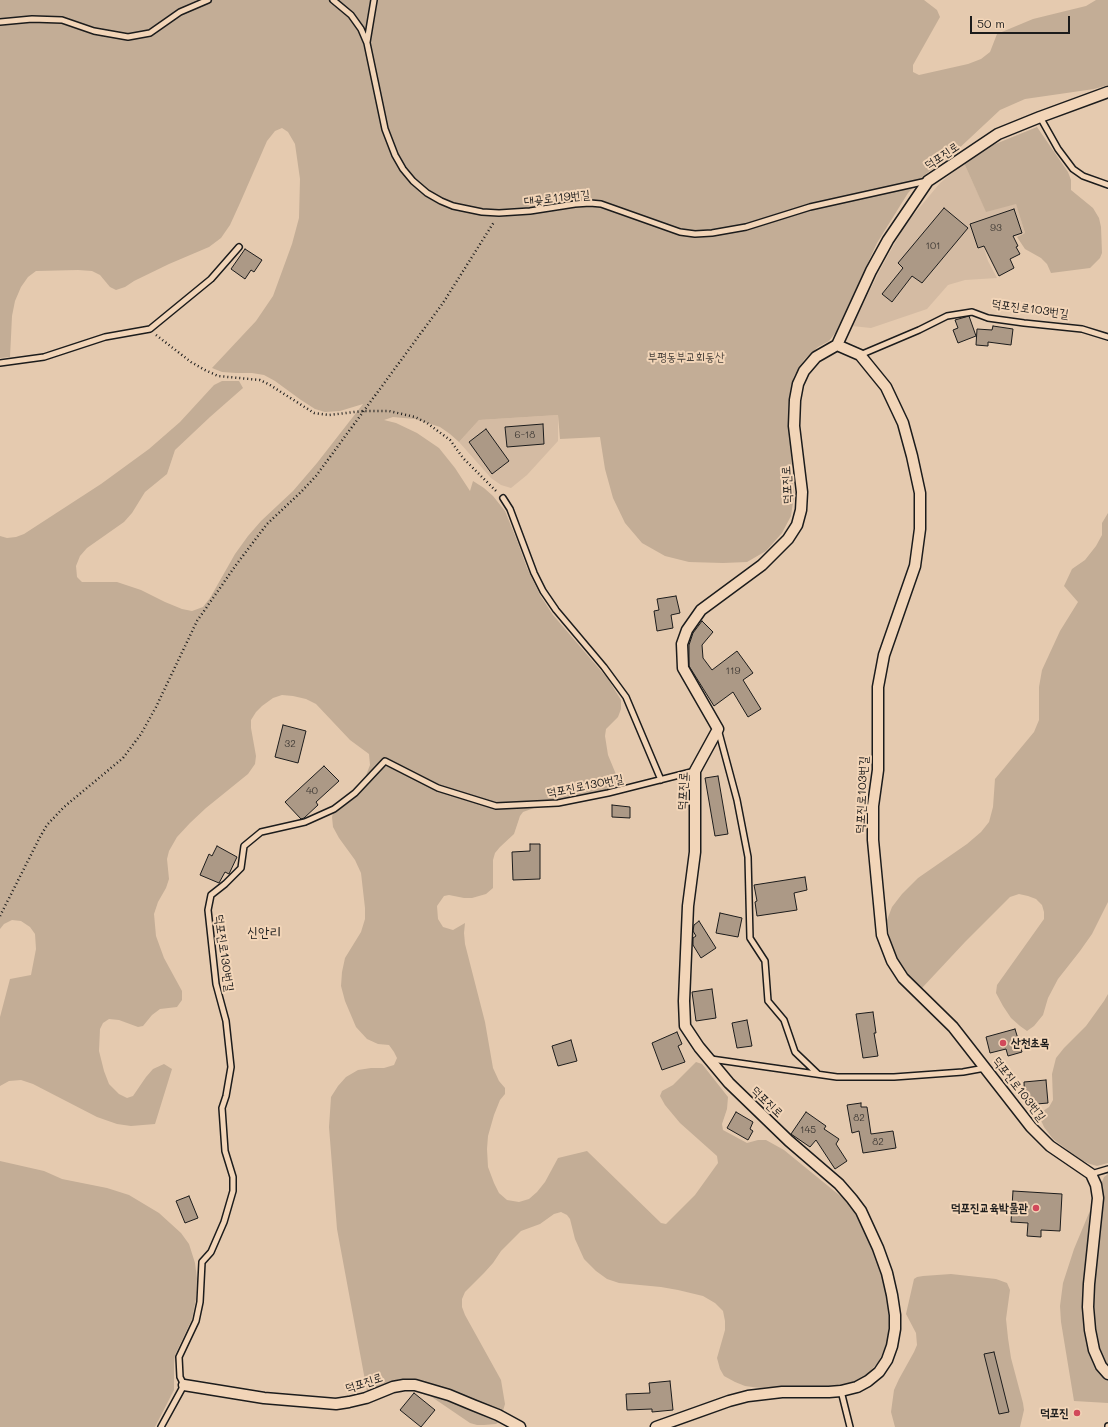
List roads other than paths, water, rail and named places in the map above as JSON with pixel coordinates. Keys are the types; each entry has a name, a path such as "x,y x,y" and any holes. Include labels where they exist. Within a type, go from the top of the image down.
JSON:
{"street":[{"name":"덕포진로","path":"656,1427 729,1401 748,1396 782,1392 841,1391 857,1387 868,1381 879,1372 887,1360 892,1346 895,1329 895,1315 892,1295 878,1248 861,1211 839,1184 789,1141 729,1083 699,1047 685,1026 684,1007 688,906 695,852 695,771 718,728 683,668 682,644 687,630 701,610 762,565 788,539 797,525 801,510 802,492 794,426 794,400 798,384 804,371 816,358 837,345 871,272 888,240 928,181 998,134 1108,92"},
{"name":"덕포진로103번길","path":"837,345 860,355 886,387 903,423 920,494 920,529 915,566 884,655 878,687 878,770 873,806 873,840 882,935 892,961 903,978 953,1027 1031,1126 1050,1146 1091,1174"},
{"path":"1091,1174 1096,1185 1098,1198 1089,1284 1088,1306 1090,1330 1094,1350 1101,1366 1108,1374"},
{"name":"덕포진로","path":"184,1385 264,1398 336,1404 366,1398 393,1387 415,1385 449,1395 498,1415 520,1427"}],"lane":[{"path":"0,22 32,19 62,20 94,30 128,37 150,33 180,12 208,0"},
{"name":"대곶로119번길","path":"333,0 351,16 361,29 367,43 385,129 395,155 403,169 413,181 441,201 467,209 499,213 530,211 575,204 595,204 613,208 680,232 695,234 712,233 746,227 810,207 928,181"},
{"path":"367,43 374,0"},
{"path":"1040,117 1058,149 1073,169 1083,176 1108,185"},
{"path":"0,364 44,357 105,337 150,330 211,279 239,247"},
{"name":"덕포진로103번길","path":"860,355 919,330 947,316 972,312 988,318 1082,330 1108,337"},
{"path":"503,498 510,509 534,573 543,591 556,610 604,667 626,697 661,780"},
{"path":"718,728 737,800 748,857 750,938 765,961 768,1001 784,1020 796,1052 818,1074"},
{"name":"덕포진로130번길","path":"184,1385 180,1377 179,1357 196,1321 200,1302 202,1262 211,1252 224,1222 233,1191 233,1178 225,1151 222,1108 226,1096 231,1067 226,1021 216,984 208,910 211,895 241,868 244,846 261,832 305,822 334,809 355,793 385,761 438,788 496,806 558,803 608,793 695,771"},
{"path":"710,1059 836,1077 894,1077 963,1072 986,1068"},
{"path":"1091,1174 1108,1169"},
{"path":"161,1427 184,1385"},
{"path":"841,1391 850,1427"}],"place":[{"name":"산천초목","path":"1003,1043"},
{"name":"덕포진교육박물관","path":"1036,1208"},
{"name":"덕포진","path":"1077,1413"}],"district":[{"name":"신안리","path":"264,933"}],"park label":[{"name":"부평동부교회동산","path":"686,357"}]}
